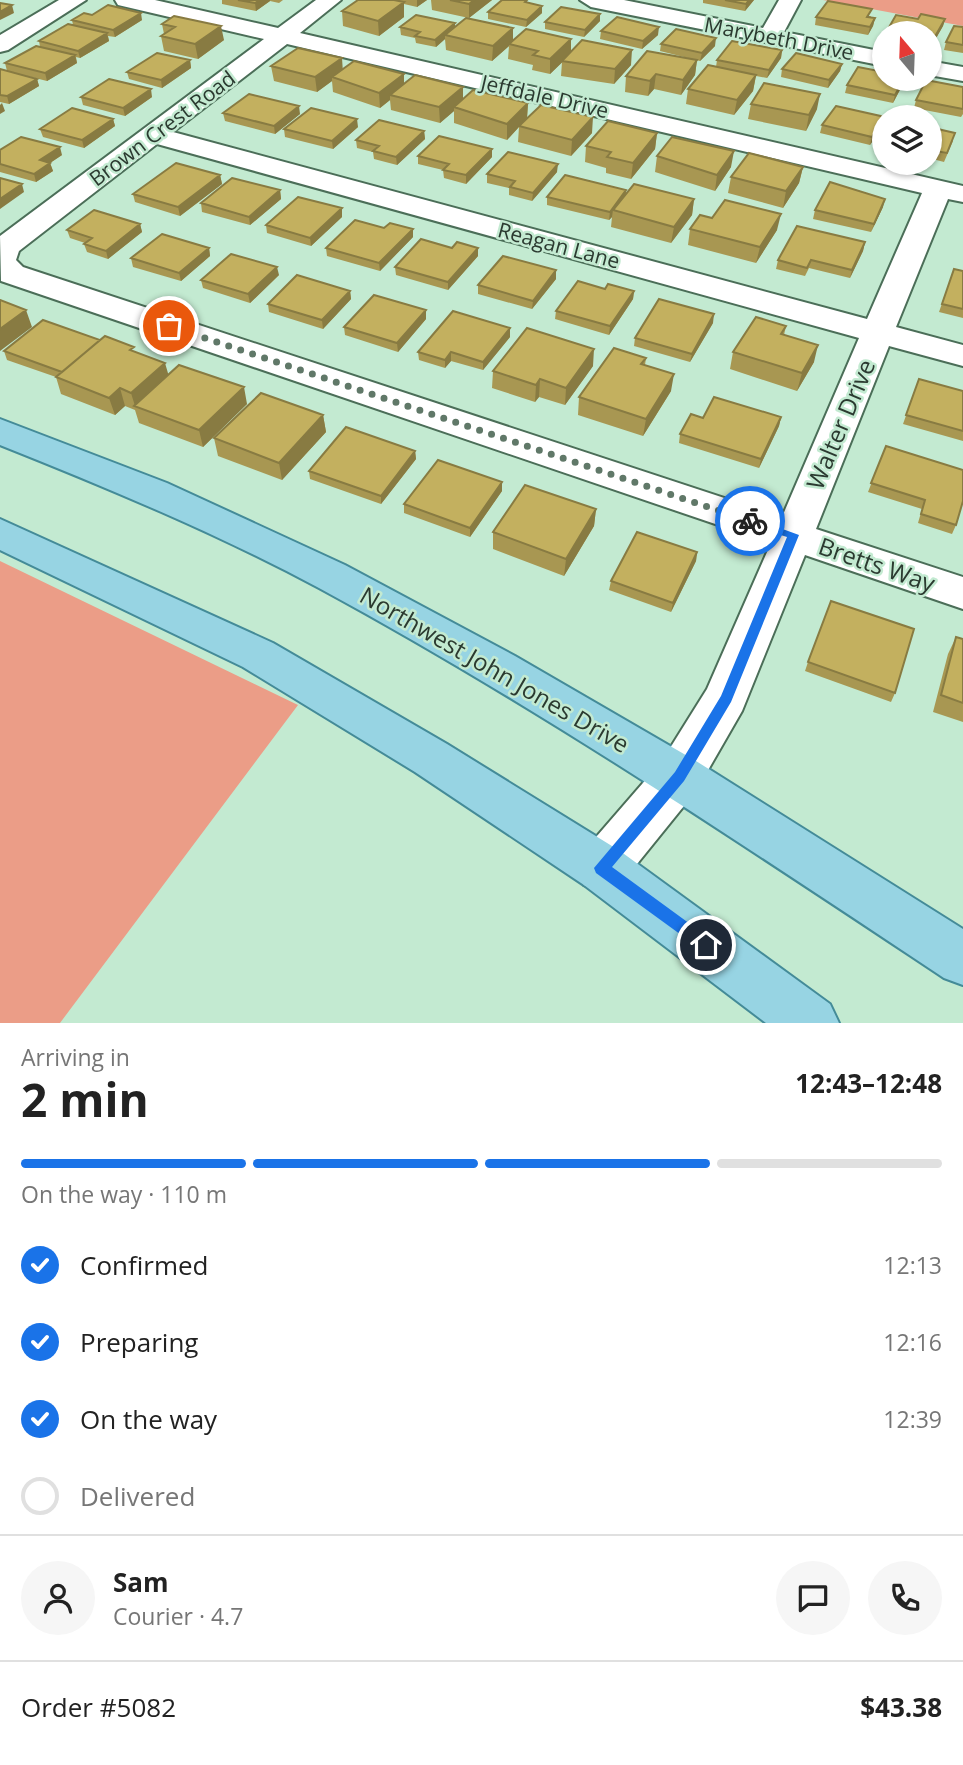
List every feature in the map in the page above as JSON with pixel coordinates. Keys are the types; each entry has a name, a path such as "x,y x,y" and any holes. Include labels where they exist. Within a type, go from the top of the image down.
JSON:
{"main road":[{"name":"Northwest John Jones Drive","path":"0,431 154,492 331,576 500,668 680,776 963,959"},
{"path":"0,533 258,655 431,758 602,868 811,1023"}],"street":[{"path":"0,45 75,0"},
{"name":"Jeffdale Drive","path":"126,0 950,191"},
{"name":"Brown Crest Road","path":"0,261 5,247 330,0"},
{"name":"Marybeth Drive","path":"591,0 872,57"},
{"path":"770,36 790,0"},
{"path":"942,70 963,74"},
{"name":"Reagan Lane","path":"155,135 963,356"},
{"name":"Walter Drive","path":"602,868 680,776 726,698 878,332 950,191"},
{"name":"Bretts Way","path":"0,261 12,274 963,593"}],"shaded area":[{"path":"823,0 963,0 963,26"},
{"path":"0,561 298,705 60,1023 0,1023"}],"building":[{"path":"238,0 260,0 255,3"},
{"path":"358,0 404,2 378,21 342,11"},
{"path":"450,0 474,0 469,4"},
{"path":"502,0 527,0 525,2 542,6 527,20 488,12"},
{"path":"725,0 749,0 746,4"},
{"path":"828,1 872,9 867,17 875,18 870,27 816,17"},
{"path":"0,3 12,5 0,12"},
{"path":"108,5 141,13 113,30 72,20 84,13 92,15"},
{"path":"561,7 600,14 585,30 545,22"},
{"path":"921,14 945,19 942,24 942,21 893,21 896,15 918,19"},
{"path":"416,15 455,23 435,40 415,36 420,32 400,27"},
{"path":"174,16 221,26 195,44 161,36 175,27 162,24"},
{"path":"617,17 659,27 643,41 601,31"},
{"path":"466,18 513,28 493,46 445,35"},
{"path":"68,24 107,33 78,51 39,41"},
{"path":"954,26 963,27 963,45 946,42"},
{"path":"526,29 571,39 550,59 533,55 538,51 509,44"},
{"path":"676,29 716,38 702,53 661,44"},
{"path":"582,40 632,50 615,69 562,61"},
{"path":"732,41 782,50 769,70 717,60"},
{"path":"36,46 75,55 45,73 5,63"},
{"path":"298,48 342,58 315,77 271,66"},
{"path":"647,51 697,60 683,80 656,74 650,81 626,76"},
{"path":"157,53 190,60 161,80 127,72"},
{"path":"796,53 842,64 829,80 782,69"},
{"path":"354,61 404,74 379,93 332,77"},
{"path":"708,65 756,75 737,100 688,89"},
{"path":"858,67 872,70 872,90 847,85"},
{"path":"0,69 37,79 7,96 0,95"},
{"path":"415,75 463,87 439,107 390,95"},
{"path":"109,79 151,89 123,108 81,97"},
{"path":"764,83 820,94 809,115 751,104"},
{"path":"942,83 963,87 963,109 916,100 920,91 942,91"},
{"path":"473,90 528,103 507,124 454,107"},
{"path":"876,91 897,91 895,95"},
{"path":"249,94 299,106 274,126 223,113"},
{"path":"541,105 593,117 572,140 519,126"},
{"path":"836,106 872,114 872,137 822,125"},
{"path":"72,108 113,119 82,140 40,129"},
{"path":"311,108 357,119 332,141 284,129"},
{"path":"379,120 424,131 396,157 373,151 379,146 356,140"},
{"path":"608,121 657,133 633,163 607,157 611,152 586,146"},
{"path":"942,130 955,133 947,153 942,152"},
{"path":"439,136 492,149 466,175 443,170 449,164 418,156"},
{"path":"21,137 60,147 40,160 50,163 34,174 0,164 0,150"},
{"path":"672,137 734,151 717,175 657,156"},
{"path":"508,152 558,164 533,193 510,187 515,181 487,174"},
{"path":"749,153 803,167 786,191 731,177"},
{"path":"176,163 220,175 178,207 133,194"},
{"path":"565,175 626,190 610,212 547,197"},
{"path":"0,178 22,184 0,199"},
{"path":"232,178 280,190 249,217 201,203"},
{"path":"830,182 885,199 874,224 815,210"},
{"path":"634,184 694,199 674,227 613,210"},
{"path":"298,197 342,208 310,238 266,225"},
{"path":"725,200 781,214 760,247 690,229 700,215 712,218"},
{"path":"94,210 140,224 106,251 84,244 92,238 67,230"},
{"path":"355,220 384,228 390,223 413,229 379,263 326,248"},
{"path":"797,226 865,242 852,270 811,260 807,268 778,260"},
{"path":"162,234 209,248 179,273 131,258"},
{"path":"421,239 452,248 457,242 478,248 448,282 395,267"},
{"path":"231,254 277,267 248,294 201,280"},
{"path":"503,256 556,270 533,301 478,285"},
{"path":"954,269 963,271 963,309 942,304"},
{"path":"297,275 350,291 322,320 268,304"},
{"path":"578,281 605,289 608,284 634,291 610,326 556,311"},
{"path":"374,295 426,310 397,343 344,327"},
{"path":"659,299 714,314 692,354 635,338"},
{"path":"0,300 26,310 0,329"},
{"path":"453,311 510,328 483,362 451,352 445,360 418,352"},
{"path":"756,317 786,326 781,334 818,345 802,373 733,352"},
{"path":"43,320 100,340 62,372 4,351"},
{"path":"527,328 594,349 566,388 540,379 536,385 493,371"},
{"path":"105,336 134,347 130,350 165,363 131,393 120,388 109,398 56,377"},
{"path":"614,348 646,358 641,364 674,374 646,419 579,397"},
{"path":"179,365 244,387 199,430 134,406"},
{"path":"919,379 963,391 963,431 906,415"},
{"path":"261,393 323,415 279,463 214,438"},
{"path":"714,397 781,417 761,459 680,434 691,414 703,418"},
{"path":"346,427 415,451 381,496 309,471"},
{"path":"886,446 963,470 963,501 956,525 921,514 925,500 871,483"},
{"path":"438,460 502,482 470,528 404,504"},
{"path":"525,485 596,509 566,559 493,532"},
{"path":"637,532 697,552 673,603 611,581"},
{"path":"831,601 914,629 895,693 808,662"},
{"path":"956,637 963,639 963,703 941,695"}],"way so far":[{"path":"169,326 750,521"}],"route":[{"path":"706,945 602,868 680,776 726,698 794,535 750,521"}]}
